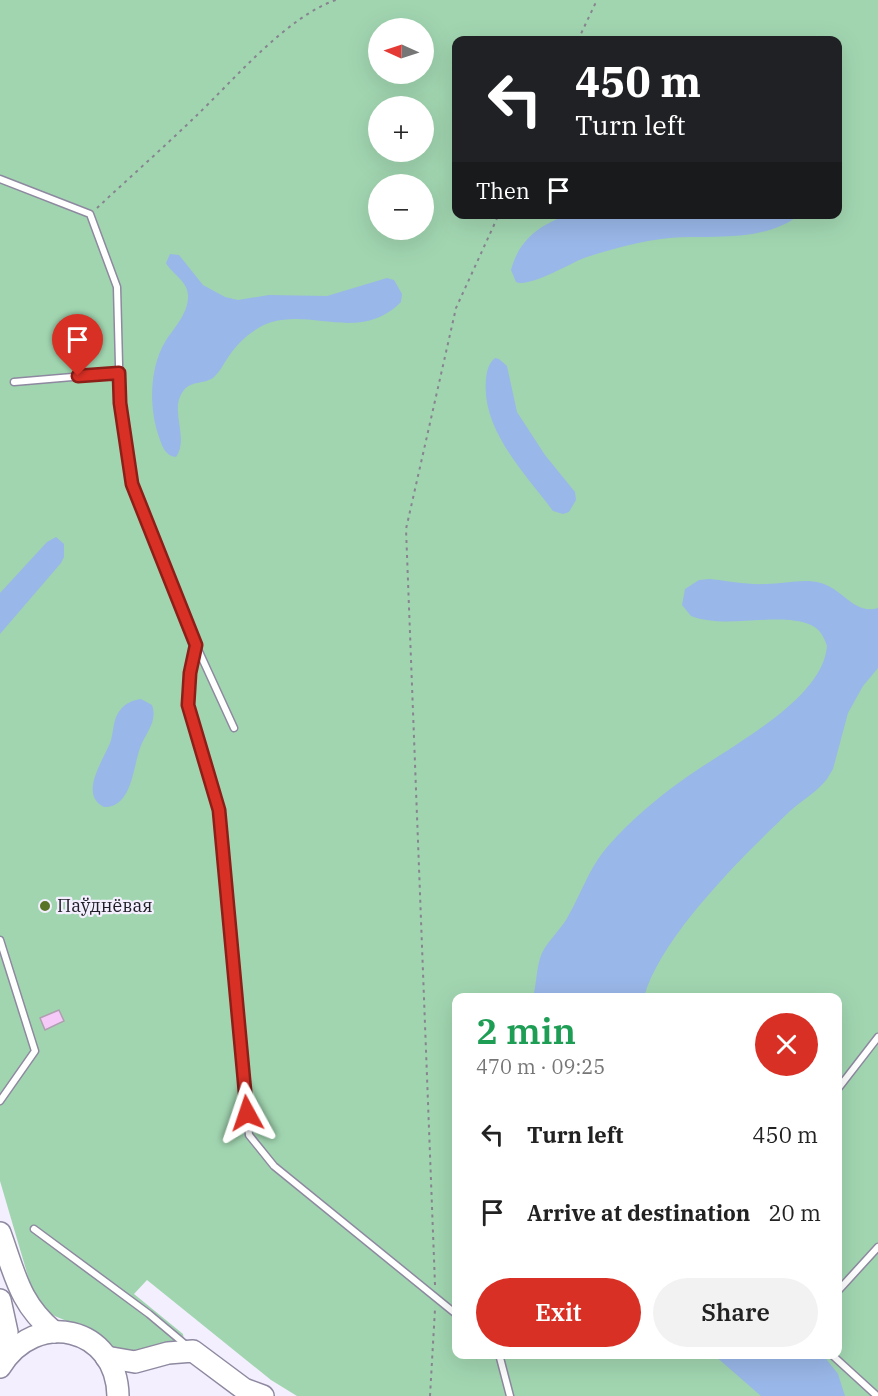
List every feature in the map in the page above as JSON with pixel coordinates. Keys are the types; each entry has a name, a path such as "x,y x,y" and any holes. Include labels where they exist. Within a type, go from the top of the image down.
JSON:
{"highway":[{"path":"0,1233 23,1299 38,1319 54,1332"},
{"path":"0,1300 7,1332 3,1362"},
{"path":"3,1362 26,1339 54,1332 78,1335 93,1343 106,1357 113,1369 118,1396"},
{"path":"106,1357 135,1362 168,1353 193,1351 243,1389 263,1396"}],"lane":[{"path":"0,180 90,214 117,287 120,403 132,484 196,645 234,728"},
{"path":"14,382 119,373"},
{"path":"196,645 190,673 188,705 219,810 249,1135 274,1166 452,1311"},
{"path":"0,940 35,1051 0,1101"},
{"path":"842,1084 878,1037"},
{"path":"34,1229 149,1314 193,1351"},
{"path":"842,1287 878,1247"},
{"path":"501,1359 510,1396"},
{"path":"836,1359 877,1396"}],"path":[{"path":"90,214 196,117 245,66 298,22 336,0"},
{"path":"580,36 597,0"},
{"path":"430,1396 436,1298 406,529 456,308 496,219"}],"green space":[{"path":"0,0 878,0 878,1396 297,1396 271,1380 147,1280 134,1294 183,1334 184,1341 124,1356 76,1325 50,1314 32,1290 0,1181"}],"water":[{"path":"559,219 793,219 770,230 754,234 669,238 626,246 584,258 530,282 516,282 511,270 519,250 532,235"},
{"path":"170,254 179,255 203,285 225,297 238,300 269,295 327,296 387,278 394,280 402,294 401,302 386,314 370,320 338,323 288,319 266,324 248,335 213,378 190,385 184,390 178,406 181,441 176,457 167,453 161,444 152,402 156,364 165,342 183,315 188,297 186,287 166,263"},
{"path":"495,358 507,366 517,412 545,455 575,492 576,500 569,512 563,514 553,511 518,466 498,433 490,416 486,398 487,370"},
{"path":"56,537 64,544 64,557 61,563 0,634 0,593 47,542"},
{"path":"699,580 759,584 800,581 821,583 836,590 855,605 862,608 878,608 878,668 863,686 848,713 833,769 827,779 770,830 706,898 667,949 653,973 646,993 534,993 542,953 566,920 591,872 609,845 635,818 664,794 769,722 791,704 809,686 821,666 827,646 821,634 811,625 798,621 720,621 691,616 682,605 685,589"},
{"path":"141,699 152,705 154,717 140,748 126,794 113,806 104,807 96,801 93,793 96,775 111,740 118,712 127,703"},
{"path":"719,1359 826,1359 838,1374 845,1396 761,1396"}],"building":[{"path":"59,1010 64,1021 45,1030 40,1018"}],"place":[{"name":"Паўднёвая","path":"45,906"}],"route":[{"path":"78,376 119,373 120,403 132,484 196,645 190,673 188,705 219,810 247,1113"}]}
